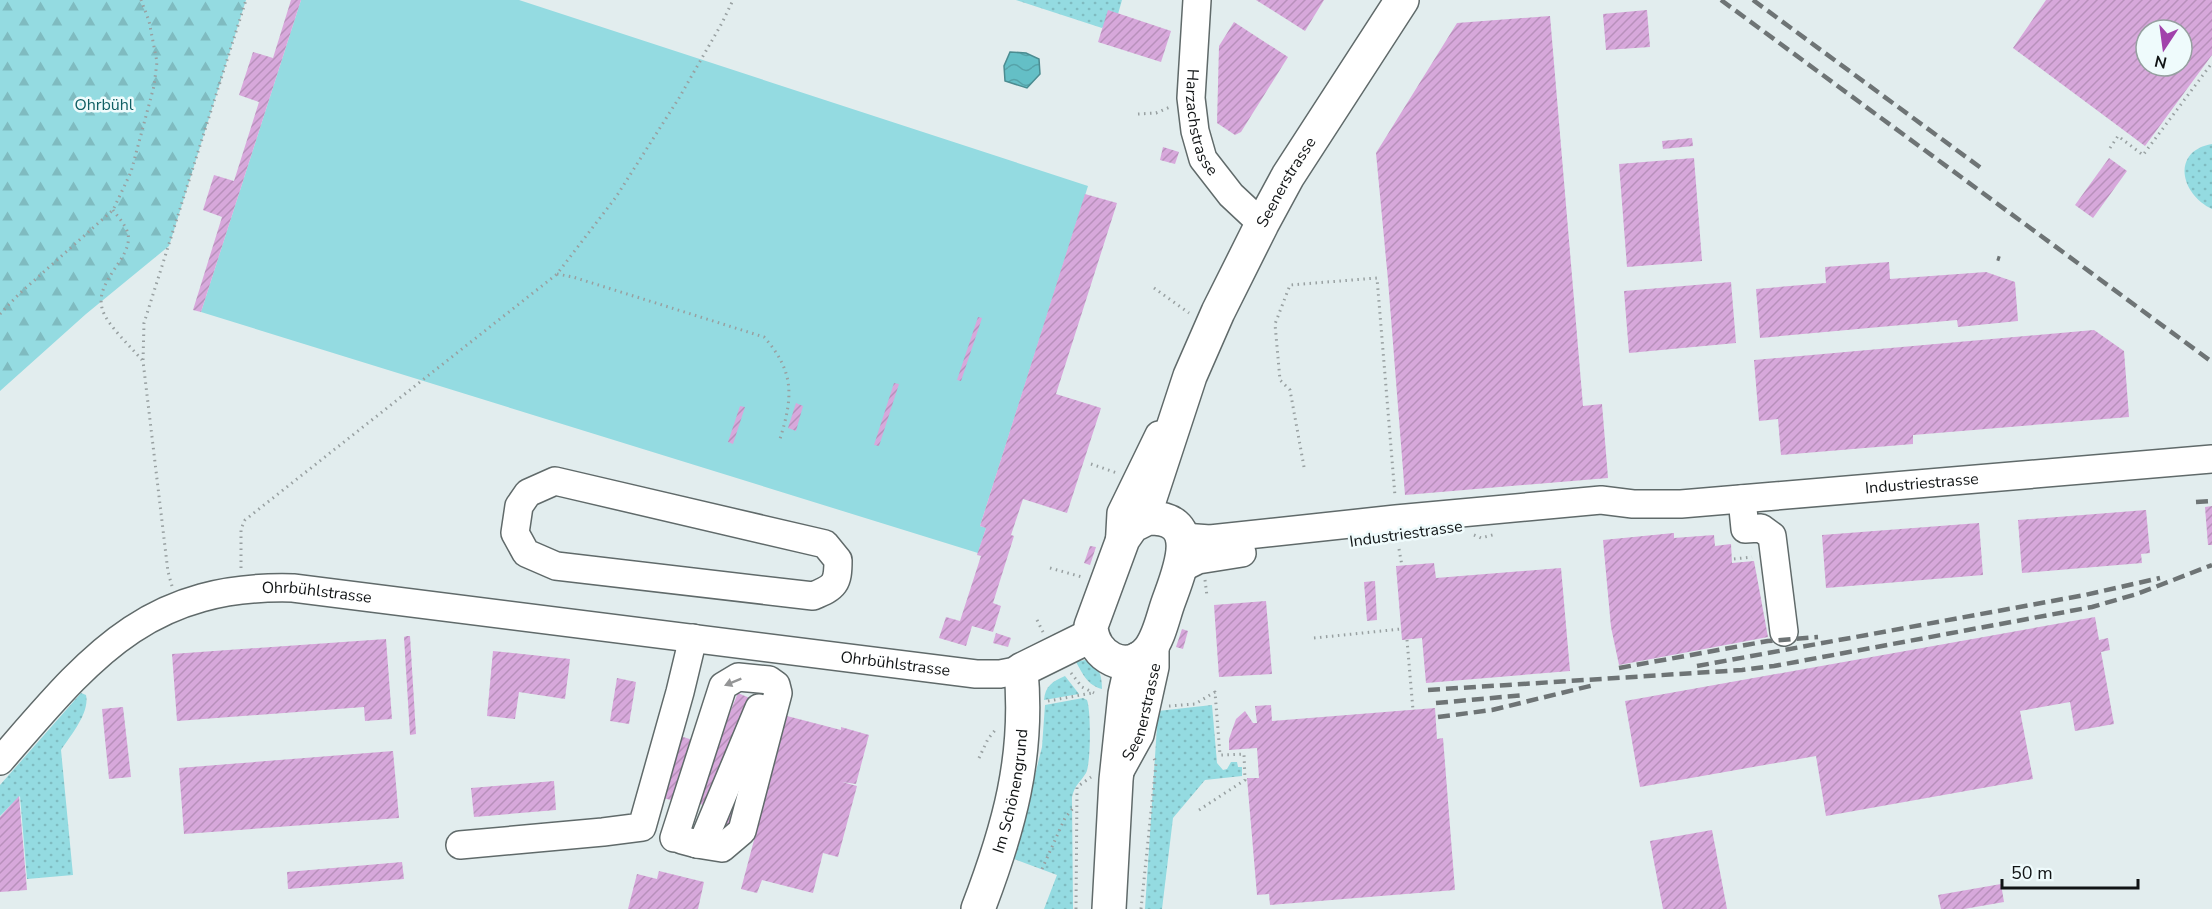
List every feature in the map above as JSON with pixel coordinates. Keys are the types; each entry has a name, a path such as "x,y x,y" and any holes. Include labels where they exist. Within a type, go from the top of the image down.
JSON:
{"main road":[{"name":"Seenerstrasse","path":"1109,909 1098,645 1093,618 1127,532 1140,521 1148,504 1190,376 1218,312 1262,224 1288,176 1402,0"},
{"name":"Seenerstrasse","path":"1105,777 1129,676 1191,571 1170,505 1190,376"},
{"path":"1140,521 1156,518 1178,531"},
{"name":"Seenerstrasse","path":"1098,645 1121,662 1146,650"},
{"name":"Ohrbühlstrasse","path":"1021,670 1098,645"},
{"name":"Im Schönengrund","path":"978,909 997,859 1014,797 1021,756 1025,705 1021,670"}],"street":[{"name":"Harzachstrasse","path":"1194,1 1191,98 1195,131 1203,159 1231,195 1262,224"},
{"name":"Seenerstrasse","path":"1119,550 1121,513 1190,376"},
{"name":"Industriestrasse","path":"1178,531 1210,539 1601,500 1633,504 1682,504 2212,459"},
{"path":"555,481 825,544 838,560 838,578 831,589 813,596 556,566 526,553 514,533 519,506 528,492 555,481"},
{"path":"1742,499 1745,529 1761,528 1772,536 1784,632"},
{"name":"Industriestrasse","path":"1191,571 1198,560 1212,556 1398,536 1477,524 1603,512 1633,504"},
{"name":"Ohrbühlstrasse","path":"0,761 77,673 122,635 177,605 244,590 292,588 976,674 1000,674 1021,670"},
{"path":"642,826 693,638"},
{"path":"694,842 705,837 717,811 762,703 777,648"},
{"path":"459,845 603,832 642,826 650,833 722,848 742,831 778,693 776,686 769,680 738,677 723,686 717,703 694,842"},
{"path":"680,692 717,703"}],"path":[{"path":"0,314 19,294 114,210 130,171 154,86 157,62 149,21 141,0"},
{"path":"177,605 168,572 143,361 144,323 246,0"},
{"path":"244,590 241,529 245,520 557,274 616,197 679,98 733,0"},
{"path":"2110,148 2118,136 2143,155 2212,63"},
{"path":"1138,114 1156,113 1191,98"},
{"path":"114,210 128,235 126,249 102,294 102,309 143,361"},
{"path":"557,274 764,337 773,348 788,378 790,397 780,439"},
{"path":"1304,466 1290,390 1280,380 1275,324 1290,285 1377,279 1395,501"},
{"path":"1154,288 1191,314"},
{"path":"1091,464 1118,473"},
{"path":"1399,549 1402,566"},
{"path":"1050,568 1089,579"},
{"path":"1191,571 1207,597"},
{"path":"1037,620 1045,635"},
{"path":"1314,638 1401,630"},
{"path":"1407,640 1413,710"},
{"path":"1041,702 1094,693 1082,687 1069,669"},
{"path":"1165,707 1195,704 1215,692 1220,755 1244,754 1245,780 1199,810"},
{"path":"979,758 988,739 1001,723"},
{"path":"1141,909 1156,763 1152,754"},
{"path":"1076,909 1075,806 1077,787 1105,777"},
{"path":"1042,869 1065,818 1075,806"}],"green space":[{"name":"Ohrbühl","path":"0,0 246,0 169,246 86,314 0,391"},
{"path":"301,0 519,0 1088,186 980,526 986,528 978,553 201,312"},
{"path":"1016,0 1122,0 1118,14 1102,28"},
{"path":"2212,144 2212,209 2193,194 2187,184 2185,174 2190,155 2199,148"},
{"path":"1085,660 1097,667 1102,689 1089,682 1083,675 1076,662"},
{"path":"1065,676 1079,694 1044,700 1050,685"},
{"path":"81,693 86,695 85,709 61,750 73,875 27,879 20,796 0,816 0,785"},
{"path":"1083,698 1087,700 1088,706 1090,749 1088,768 1076,786 1072,797 1073,909 1044,909 1057,875 1014,859 1042,747 1045,705"},
{"path":"1212,705 1217,763 1223,770 1227,769 1231,762 1237,762 1238,767 1242,767 1242,776 1205,780 1173,818 1162,909 1145,909 1158,711"}],"water":[{"path":"1010,52 1026,53 1039,59 1040,74 1027,88 1005,81 1004,66"}],"building":[{"path":"291,0 301,0 201,312 193,310 222,217 203,210 214,175 234,181 259,102 239,95 253,52 273,58"},
{"path":"1256,0 1324,0 1305,31"},
{"path":"2046,0 2212,0 2212,55 2145,146 2013,48"},
{"path":"1108,10 1171,31 1161,62 1098,42"},
{"path":"1647,10 1650,47 1606,50 1603,14"},
{"path":"1550,16 1583,406 1602,404 1608,478 1405,495 1376,153 1457,23"},
{"path":"1234,22 1288,57 1241,132 1235,135 1217,123 1219,46"},
{"path":"1692,138 1693,146 1663,149 1662,141"},
{"path":"1163,147 1179,152 1175,164 1160,160"},
{"path":"1694,158 1702,261 1627,267 1619,164"},
{"path":"2109,158 2127,171 2093,218 2075,205"},
{"path":"1085,194 1117,203 1056,394 1101,408 1067,513 1023,499 993,603 1001,606 993,632 972,626 966,646 939,638 946,617 960,621 981,556 977,555 986,528 980,526"},
{"path":"1889,262 1890,279 1986,272 2015,282 2018,321 1958,327 1957,320 1760,338 1756,289 1826,283 1825,267"},
{"path":"1731,282 1736,343 1629,353 1624,291"},
{"path":"978,317 982,318 961,381 957,380"},
{"path":"2094,330 2124,351 2129,417 1913,435 1913,444 1781,455 1778,419 1759,421 1754,360"},
{"path":"894,383 899,384 879,446 874,445"},
{"path":"796,403 803,406 796,431 788,428"},
{"path":"740,406 745,407 733,444 728,442"},
{"path":"2212,506 2212,545 2208,545 2205,507"},
{"path":"2146,510 2150,553 2141,554 2142,563 2022,573 2018,520"},
{"path":"1979,523 1983,575 1826,588 1822,535"},
{"path":"1674,533 1674,538 1714,535 1715,546 1731,544 1732,563 1754,561 1768,637 1619,665 1611,627 1603,540"},
{"path":"1090,546 1096,547 1090,565 1084,563"},
{"path":"1434,563 1436,578 1561,568 1570,671 1426,683 1422,638 1402,640 1396,566"},
{"path":"1375,581 1377,620 1367,621 1364,582"},
{"path":"1266,601 1272,674 1219,677 1214,605"},
{"path":"2095,617 2099,640 2108,638 2110,650 2101,652 2114,724 2075,731 2070,702 2020,711 2033,779 1826,816 1816,756 1640,787 1625,701"},
{"path":"1182,629 1188,631 1183,649 1176,647"},
{"path":"996,633 1011,638 1008,647 993,643"},
{"path":"410,636 416,734 410,735 404,637"},
{"path":"386,639 392,719 365,721 364,707 177,721 172,654"},
{"path":"493,651 570,659 565,699 519,692 515,719 487,716"},
{"path":"617,678 636,682 629,724 610,721"},
{"path":"738,693 766,705 731,792 745,796 736,831 718,826 723,813 693,801"},
{"path":"1271,705 1272,721 1435,708 1437,739 1443,738 1455,890 1270,905 1269,894 1257,895 1247,778 1259,778 1257,748 1229,750 1229,739 1236,719 1245,711 1253,723 1257,723 1255,706"},
{"path":"123,707 131,777 109,779 102,709"},
{"path":"787,716 869,735 856,784 842,782 857,786 838,857 823,853 813,893 762,880 757,893 741,889"},
{"path":"680,736 696,741 679,802 663,798"},
{"path":"393,751 399,818 184,834 179,768"},
{"path":"554,781 556,810 474,817 471,788"},
{"path":"19,796 27,890 0,892 0,817"},
{"path":"1712,830 1727,909 1663,909 1650,841"},
{"path":"402,862 404,879 288,889 287,872"},
{"path":"659,871 704,882 698,909 628,909 637,874 657,879"},
{"path":"2001,884 2004,902 1964,909 1941,909 1938,895"}],"railway":[{"path":"1721,0 2212,362"},
{"path":"1753,0 1981,168"},
{"path":"2196,502 2212,501"},
{"path":"1428,690 1774,666 2092,607 2137,594 2212,565"},
{"path":"1697,666 2085,595 2160,578"},
{"path":"1619,668 1768,641 1818,637"},
{"path":"1438,717 1492,710 1594,685"},
{"path":"1436,703 1525,695"}]}
